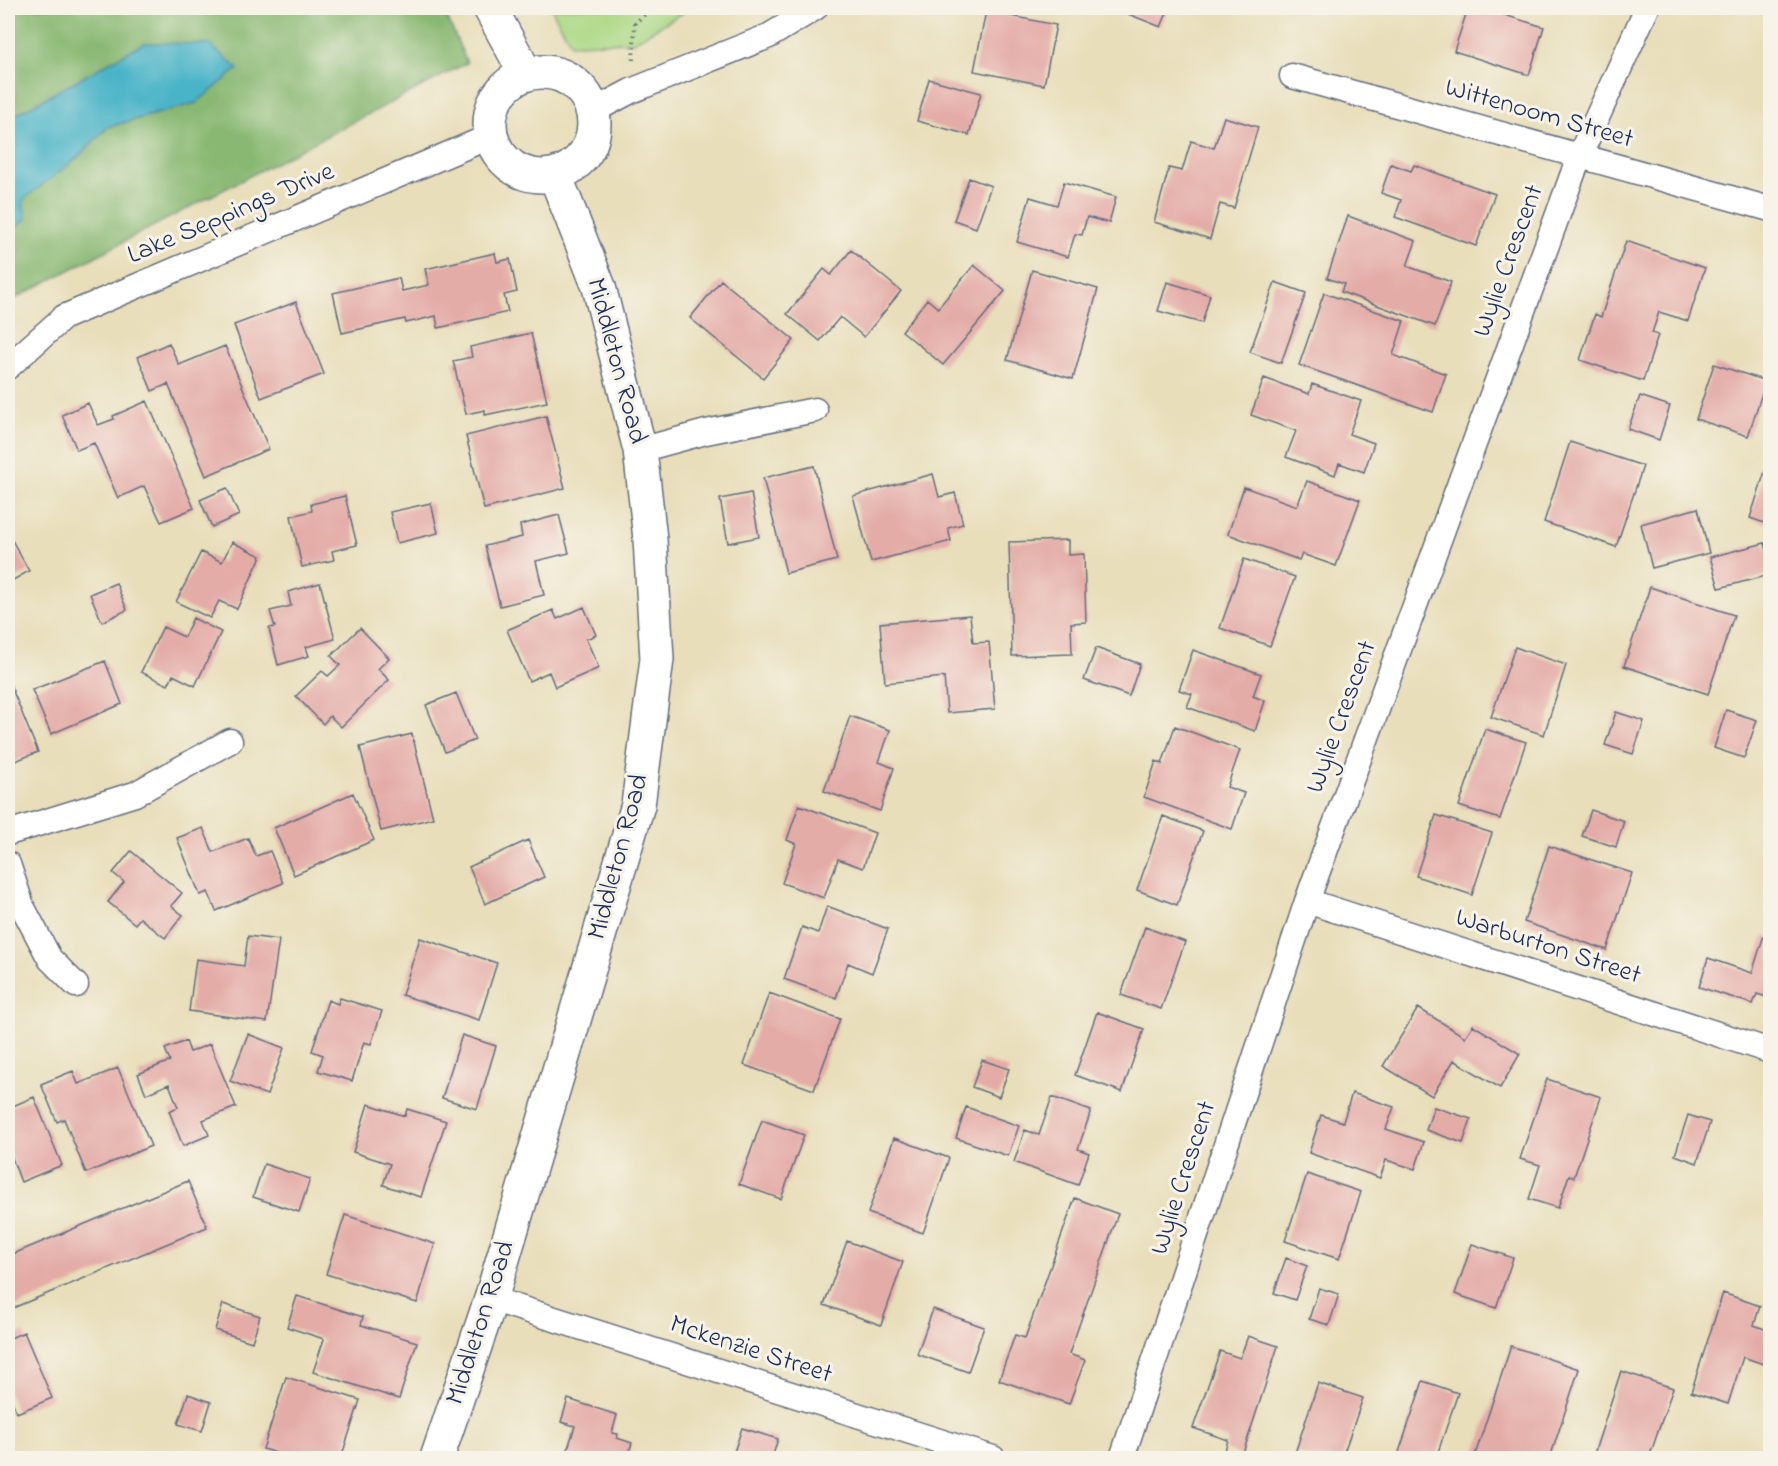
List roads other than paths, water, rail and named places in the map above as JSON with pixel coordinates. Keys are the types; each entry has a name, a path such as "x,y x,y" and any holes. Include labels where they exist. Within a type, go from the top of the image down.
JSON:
{"main road":[{"path":"490,8 526,74"},
{"path":"547,72 567,78 584,92 592,111 594,131 587,151 574,166 555,175 535,176 516,169 500,155 492,136 490,117 497,98 509,84 526,74 547,72"},
{"name":"Middleton Road","path":"436,1458 491,1299 638,805 657,659 650,540 640,450 599,287 555,175"}],"street":[{"path":"592,111 631,91 769,36 815,8"},
{"name":"Wylie Crescent","path":"1122,1458 1307,901 1579,157 1647,8"},
{"name":"Wittenoom Street","path":"1292,76 1770,209"},
{"name":"Lake Seppings Drive","path":"8,367 64,317 492,136"},
{"path":"640,450 706,432 815,410"},
{"path":"8,833 135,794 230,741"},
{"path":"8,864 22,906 50,959 76,985"},
{"name":"Warburton Street","path":"1307,901 1770,1051"},
{"name":"Mckenzie Street","path":"491,1299 993,1458"}],"water":[{"path":"144,43 209,44 238,69 196,103 108,127 77,158 23,200 26,219 8,234 8,123 13,116"}]}
